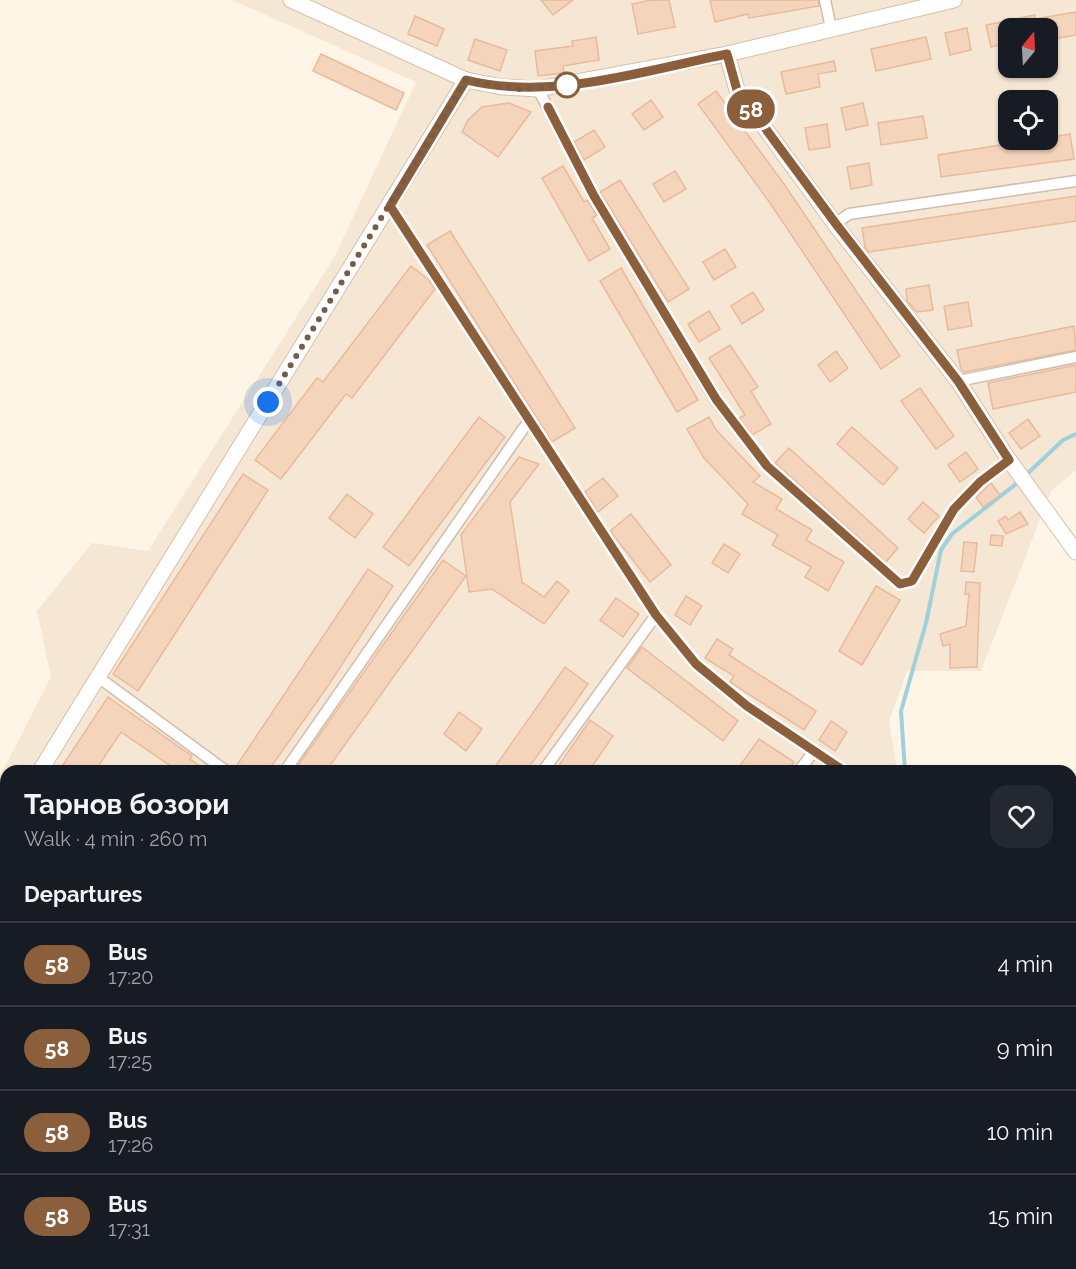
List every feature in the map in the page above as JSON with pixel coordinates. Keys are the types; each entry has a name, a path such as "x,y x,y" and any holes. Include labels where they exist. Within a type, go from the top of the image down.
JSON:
{"main road":[{"path":"291,0 466,80 502,87 538,89 727,54 954,0"},
{"path":"727,54 737,90 836,224 958,381 1013,464 1076,552"},
{"path":"44,765 466,80"}],"street":[{"path":"825,0 831,28"},
{"path":"538,89 594,196 716,399 767,466 900,584 912,581 954,509 980,482 1013,464"},
{"path":"836,224 849,214 1076,181"},
{"path":"390,206 656,615 696,664 747,706 835,765"},
{"path":"958,381 1076,357"},
{"path":"289,765 530,419"},
{"path":"547,765 656,615"},
{"path":"98,676 218,765"},
{"path":"804,765 814,751"}],"shaded area":[{"path":"232,0 1076,0 1076,470 1051,491 981,671 907,671 889,721 896,765 6,765 51,677 37,611 92,543 148,551 335,256 416,82"}],"building":[{"path":"541,0 573,0 553,15"},
{"path":"651,0 669,0 675,27 638,34 632,4"},
{"path":"710,0 818,0 819,6 749,18 748,14 715,22"},
{"path":"1076,12 1076,35 1058,38 1058,18 1041,18"},
{"path":"415,16 444,29 437,46 408,34"},
{"path":"998,23 998,45 991,47 986,25"},
{"path":"967,28 971,50 950,55 945,33"},
{"path":"596,37 599,60 563,66 564,73 538,76 535,51 573,46 572,41"},
{"path":"926,37 931,59 876,71 871,49"},
{"path":"475,39 507,50 500,71 468,60"},
{"path":"321,54 404,93 396,110 313,71"},
{"path":"834,61 836,71 818,74 820,87 786,94 781,72"},
{"path":"716,91 784,184 900,356 881,369 770,203 698,104"},
{"path":"651,100 663,117 644,130 632,114"},
{"path":"509,103 531,112 498,157 462,132 468,120 482,107"},
{"path":"863,103 868,125 846,130 841,108"},
{"path":"923,116 927,138 881,145 878,123"},
{"path":"827,124 830,147 809,150 805,128"},
{"path":"594,130 605,147 584,160 574,142"},
{"path":"1070,134 1074,159 941,177 938,155 998,145 998,150 1058,150 1058,136"},
{"path":"869,163 872,185 851,189 847,167"},
{"path":"563,166 584,202 587,200 597,215 592,218 610,249 589,261 542,178"},
{"path":"675,171 686,189 664,202 653,184"},
{"path":"620,180 689,289 668,302 600,192"},
{"path":"1076,196 1076,221 869,252 865,247 862,228"},
{"path":"450,231 575,428 552,442 427,245"},
{"path":"725,249 736,267 714,280 703,262"},
{"path":"411,266 429,280 435,289 352,398 346,394 281,479 255,460 317,378 323,382"},
{"path":"621,268 698,400 677,412 600,281"},
{"path":"929,285 933,310 917,312 907,301 906,289"},
{"path":"753,292 764,310 742,324 731,306"},
{"path":"968,302 972,326 948,330 944,306"},
{"path":"709,311 720,329 699,342 688,324"},
{"path":"1074,326 1076,350 964,372 961,369 957,350"},
{"path":"730,345 758,387 751,391 771,424 752,435 739,418 745,415 709,358"},
{"path":"836,351 848,368 830,382 818,365"},
{"path":"1076,365 1076,392 993,409 988,383"},
{"path":"920,388 954,436 936,449 901,401"},
{"path":"479,417 505,437 409,566 383,547"},
{"path":"709,417 717,431 760,476 753,482 782,499 776,509 812,530 806,540 844,562 828,591 805,577 811,567 772,545 778,535 742,514 748,504 704,458 687,429"},
{"path":"1028,419 1040,436 1021,449 1009,433"},
{"path":"852,427 898,468 883,485 837,444"},
{"path":"789,448 898,548 886,562 775,463"},
{"path":"966,452 978,469 960,482 948,465"},
{"path":"519,457 539,464 510,502 522,582 544,597 557,581 569,591 544,624 492,589 469,592 461,535"},
{"path":"243,474 268,490 138,691 113,674"},
{"path":"603,478 618,496 598,512 585,492"},
{"path":"991,483 1000,495 983,507 976,497"},
{"path":"347,494 373,514 355,538 329,518"},
{"path":"923,502 939,516 924,533 908,519"},
{"path":"1020,512 1028,524 1006,534 998,521 1006,516 1008,520"},
{"path":"631,514 671,565 650,582 610,531"},
{"path":"991,535 1003,536 1002,546 990,545"},
{"path":"964,542 977,543 974,572 961,571"},
{"path":"724,544 740,554 728,573 712,563"},
{"path":"443,560 466,576 330,765 298,765"},
{"path":"368,569 393,586 328,686 272,765 237,765"},
{"path":"966,582 980,583 977,667 950,668 950,644 943,646 940,634 966,626 969,594 965,594"},
{"path":"876,586 900,600 862,665 839,651"},
{"path":"686,596 702,606 690,625 675,615"},
{"path":"616,598 639,614 623,637 600,620"},
{"path":"717,639 733,649 729,655 816,711 804,730 730,682 734,676 705,658"},
{"path":"642,647 738,721 723,741 627,668"},
{"path":"565,667 588,684 530,765 496,765"},
{"path":"108,697 192,756 190,759 198,765 169,765 121,732 99,765 63,765"},
{"path":"459,712 482,729 466,751 444,734"},
{"path":"590,720 613,736 593,765 559,765"},
{"path":"831,721 847,732 835,751 819,740"},
{"path":"759,739 794,762 792,765 740,765"}],"waterway":[{"path":"1026,475 1063,440 1076,434"},
{"path":"905,765 901,711 926,623 941,550 952,534 1021,480"}],"bus line":[{"name":"58","path":"548,107 594,196 716,399 767,466 900,584 906,585 912,581 927,559 941,528 954,509 980,482 1009,460 958,381 836,224 737,90 730,74 727,54 578,84 538,89 502,87 466,80 390,206 656,615 696,664 747,706 835,765"}],"route":[{"path":"268,402 466,80 519,89 567,85"}]}
